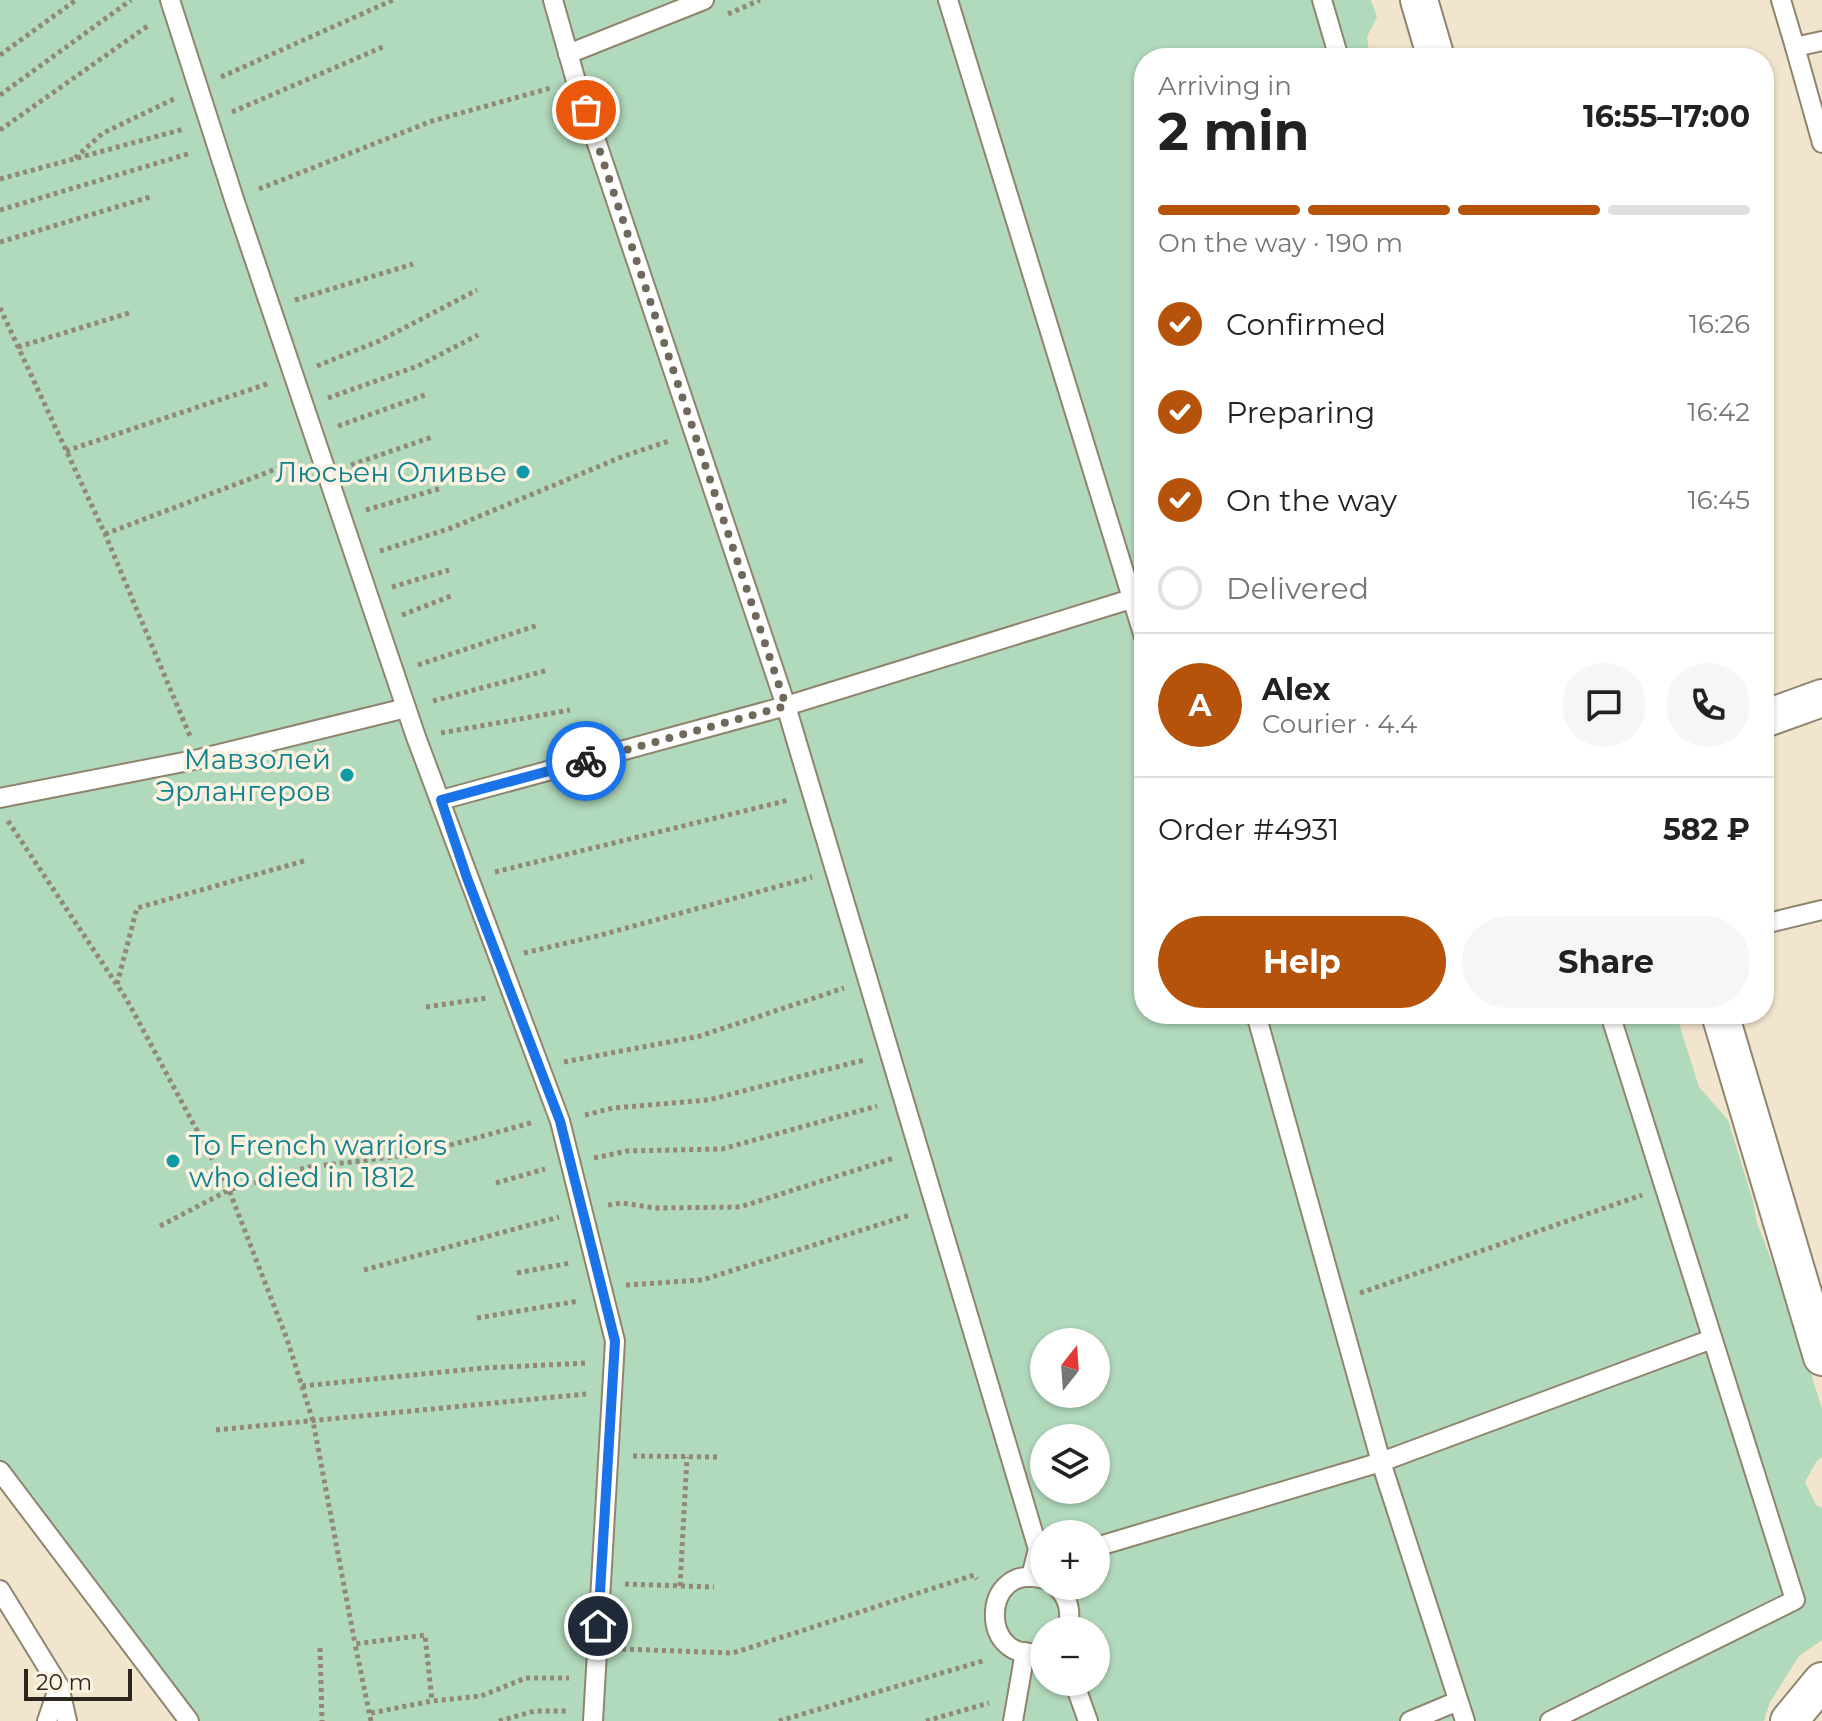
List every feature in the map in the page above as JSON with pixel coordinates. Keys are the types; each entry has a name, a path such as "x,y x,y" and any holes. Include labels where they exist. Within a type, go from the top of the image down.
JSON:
{"street":[{"path":"1419,0 1433,48"},
{"path":"1774,715 1822,698"},
{"path":"1723,1024 1822,1357"},
{"path":"1789,1721 1822,1681"}],"lane":[{"path":"553,0 576,81 696,432 814,794 1030,1522"},
{"path":"568,54 704,0"},
{"path":"948,0 1134,584"},
{"path":"1322,0 1336,48"},
{"path":"1781,0 1822,143"},
{"path":"172,4 234,199 416,737 559,1118 615,1341 593,1716"},
{"path":"1795,47 1822,41"},
{"path":"441,800 786,706 1134,598"},
{"path":"0,798 199,759 406,708"},
{"path":"1774,922 1822,910"},
{"path":"1259,1024 1381,1462 1465,1721"},
{"path":"1550,1721 1795,1600 1613,1024"},
{"path":"1110,1543 1381,1462 1712,1339"},
{"path":"0,1471 189,1721"},
{"path":"1013,1721 1029,1651 1006,1643 997,1631 994,1616 997,1601 1010,1584 1030,1580"},
{"path":"0,1590 59,1686 67,1721"},
{"path":"47,1721 59,1686"},
{"path":"1079,1696 1088,1721"},
{"path":"1410,1721 1458,1701"}],"path":[{"path":"0,55 76,0"},
{"path":"0,95 131,0"},
{"path":"75,158 103,133 393,0"},
{"path":"0,130 172,4"},
{"path":"234,199 432,121 576,81"},
{"path":"0,210 217,145"},
{"path":"0,242 150,197"},
{"path":"271,307 413,264"},
{"path":"66,451 294,375 379,341 477,290"},
{"path":"0,308 105,534 199,759"},
{"path":"18,347 129,313"},
{"path":"304,406 418,366 478,335"},
{"path":"314,434 425,395"},
{"path":"356,559 451,528 624,456 696,432"},
{"path":"327,473 432,437"},
{"path":"105,534 320,452"},
{"path":"342,517 442,488"},
{"path":"368,594 449,570"},
{"path":"378,624 451,596"},
{"path":"395,673 538,625"},
{"path":"406,708 548,670"},
{"path":"416,737 570,710"},
{"path":"467,878 814,794"},
{"path":"0,808 116,985 229,1190 287,1339 313,1421 371,1721"},
{"path":"116,985 137,908 304,861"},
{"path":"498,959 601,935 836,871"},
{"path":"540,1067 700,1036 869,979"},
{"path":"426,1007 512,995"},
{"path":"160,1226 229,1190 309,1167 418,1154 559,1118 613,1108 708,1100 891,1053"},
{"path":"496,1183 570,1162 627,1151 722,1149 904,1098"},
{"path":"364,1270 582,1210 622,1203 655,1208 740,1207 920,1150"},
{"path":"1336,1301 1665,1187"},
{"path":"477,1318 603,1294 633,1284 702,1280 936,1207"},
{"path":"517,1273 594,1259"},
{"path":"302,1386 483,1368 613,1362"},
{"path":"216,1430 612,1392"},
{"path":"608,1456 717,1457"},
{"path":"680,1586 687,1457"},
{"path":"597,1648 733,1653 974,1575 997,1601"},
{"path":"600,1583 714,1587"},
{"path":"355,1644 425,1635 432,1701"},
{"path":"320,1648 322,1721"},
{"path":"779,1721 1029,1651"},
{"path":"371,1713 432,1701 481,1696 526,1678 595,1678"},
{"path":"926,1721 1017,1695"},
{"path":"499,1721 535,1711 593,1716"}],"green space":[{"path":"0,0 1371,0 1377,17 1367,37 1369,48 1134,48 1134,1024 1679,1024 1699,1087 1728,1120 1757,1223 1793,1316 1822,1409 1822,1457 1805,1482 1816,1505 1822,1508 1822,1640 1799,1656 1770,1702 1764,1721 176,1721 177,1717 0,1485"}],"way so far":[{"path":"586,110 786,706 586,761"}],"place":[{"name":"Люсьен Оливье","path":"523,472"},
{"name":"Мавзолей Эрлангеров","path":"347,775"},
{"name":"To French warriors who died in 1812","path":"173,1161"}],"route":[{"path":"586,761 441,800 467,878 560,1121 615,1341 598,1626"}]}
